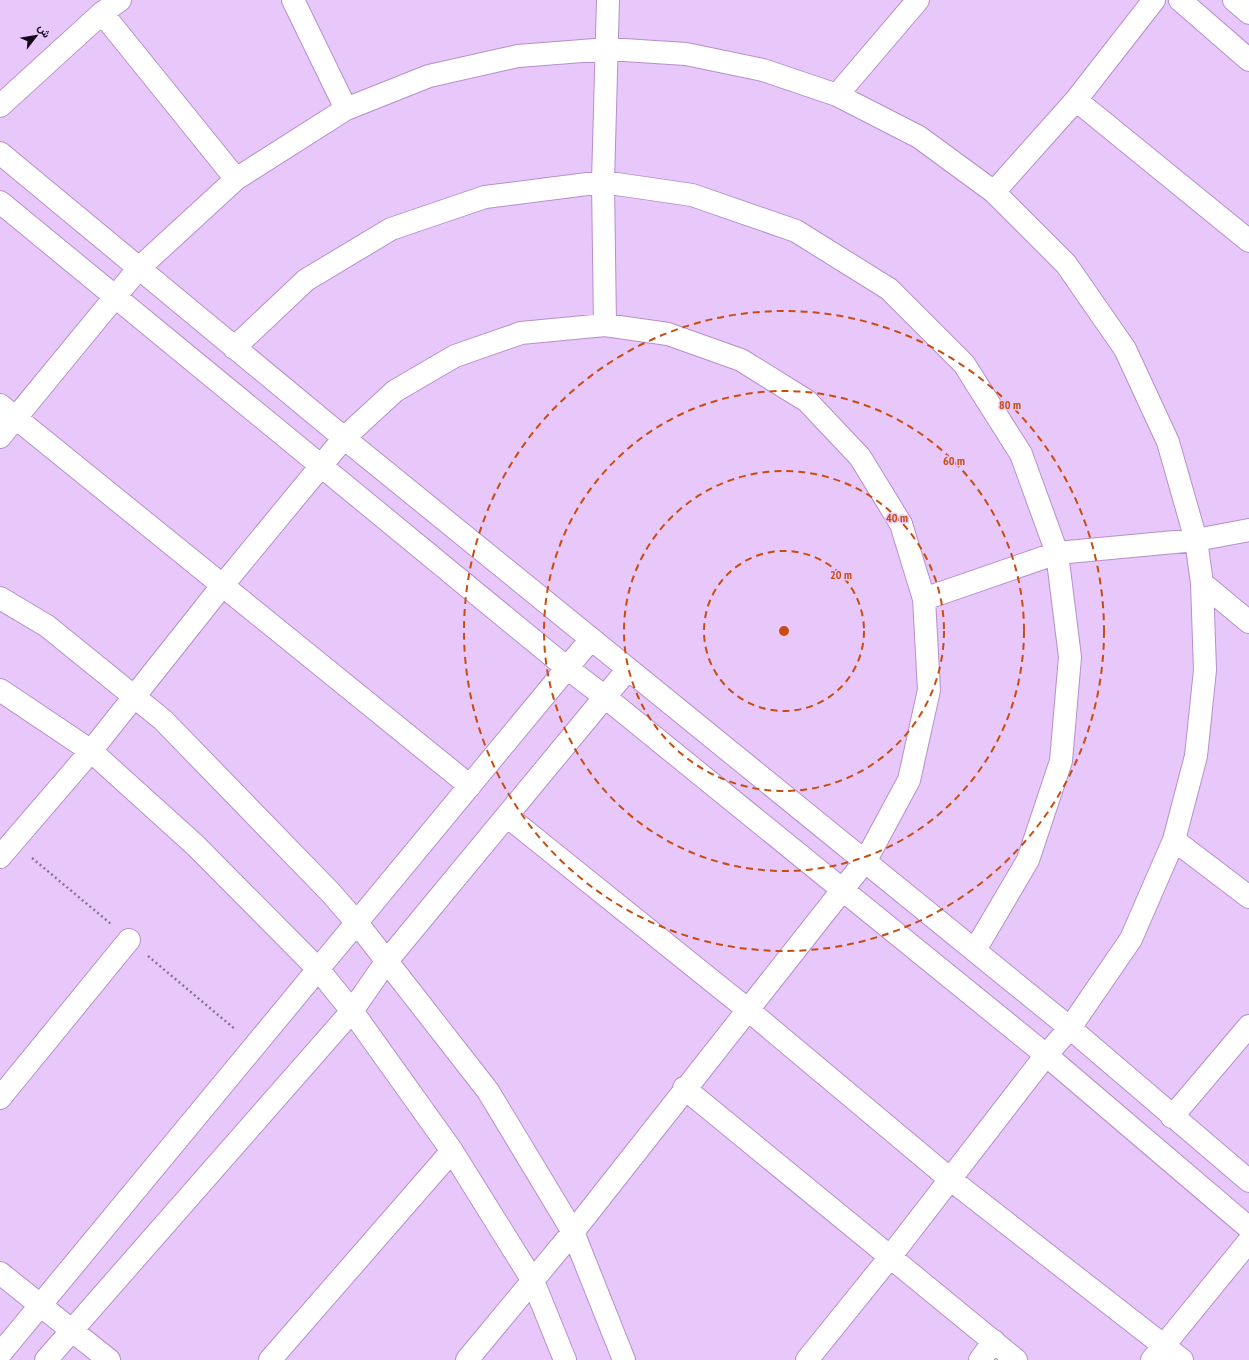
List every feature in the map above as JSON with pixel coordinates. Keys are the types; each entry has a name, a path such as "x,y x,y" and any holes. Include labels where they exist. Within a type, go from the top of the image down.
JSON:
{"street":[{"path":"0,106 102,13 120,0"},
{"path":"293,0 346,109"},
{"path":"604,325 603,182 608,49 608,0"},
{"path":"837,95 918,0"},
{"path":"994,192 1076,100 1154,0"},
{"path":"1180,0 1249,60"},
{"path":"1234,0 1249,13"},
{"path":"102,13 236,179"},
{"path":"0,437 8,411 116,297 138,269 236,179 346,109 429,76 518,56 608,49 694,56 763,70 837,95 919,137 994,192 1066,264 1125,348 1168,442 1196,540 1202,583 1205,670 1196,756 1174,840 1131,939 1070,1028 1046,1054 890,1257 807,1360"},
{"path":"1076,100 1249,241"},
{"path":"0,153 138,269 344,438 866,860 1070,1028 1172,1117 1249,1181"},
{"path":"234,348 306,280 391,229 485,197 603,182 692,195 796,231 889,289 964,364 980,389 1021,454 1057,553 1070,657 1060,761 1028,860 975,950"},
{"path":"0,202 567,668 605,697 1046,1054 1249,1228"},
{"path":"0,857 91,751 222,586 344,438 395,391 455,356 521,333 604,325 668,334 741,360 807,402 860,457 901,524 924,599 929,690 909,780 866,860 684,1088 573,1232 467,1360"},
{"path":"8,411 470,786"},
{"path":"924,599 1057,553 1196,540 1249,530"},
{"path":"1202,583 1249,622"},
{"path":"0,598 46,626 164,720 332,893 357,923 386,962 488,1090 573,1232 624,1360"},
{"path":"0,1354 591,639"},
{"path":"46,1360 352,1011 386,962 628,669"},
{"path":"0,690 91,751 194,845 318,969 352,1011 452,1151 533,1281 565,1360"},
{"path":"507,816 747,1009 1158,1352 1182,1360"},
{"path":"1174,840 1249,897"},
{"path":"0,1098 129,940"},
{"path":"1172,1117 1249,1026"},
{"path":"684,1088 1016,1360"},
{"path":"270,1360 452,1151"},
{"path":"1158,1352 1249,1241"},
{"path":"0,1273 109,1360"},
{"path":"980,1360 994,1341"}]}
